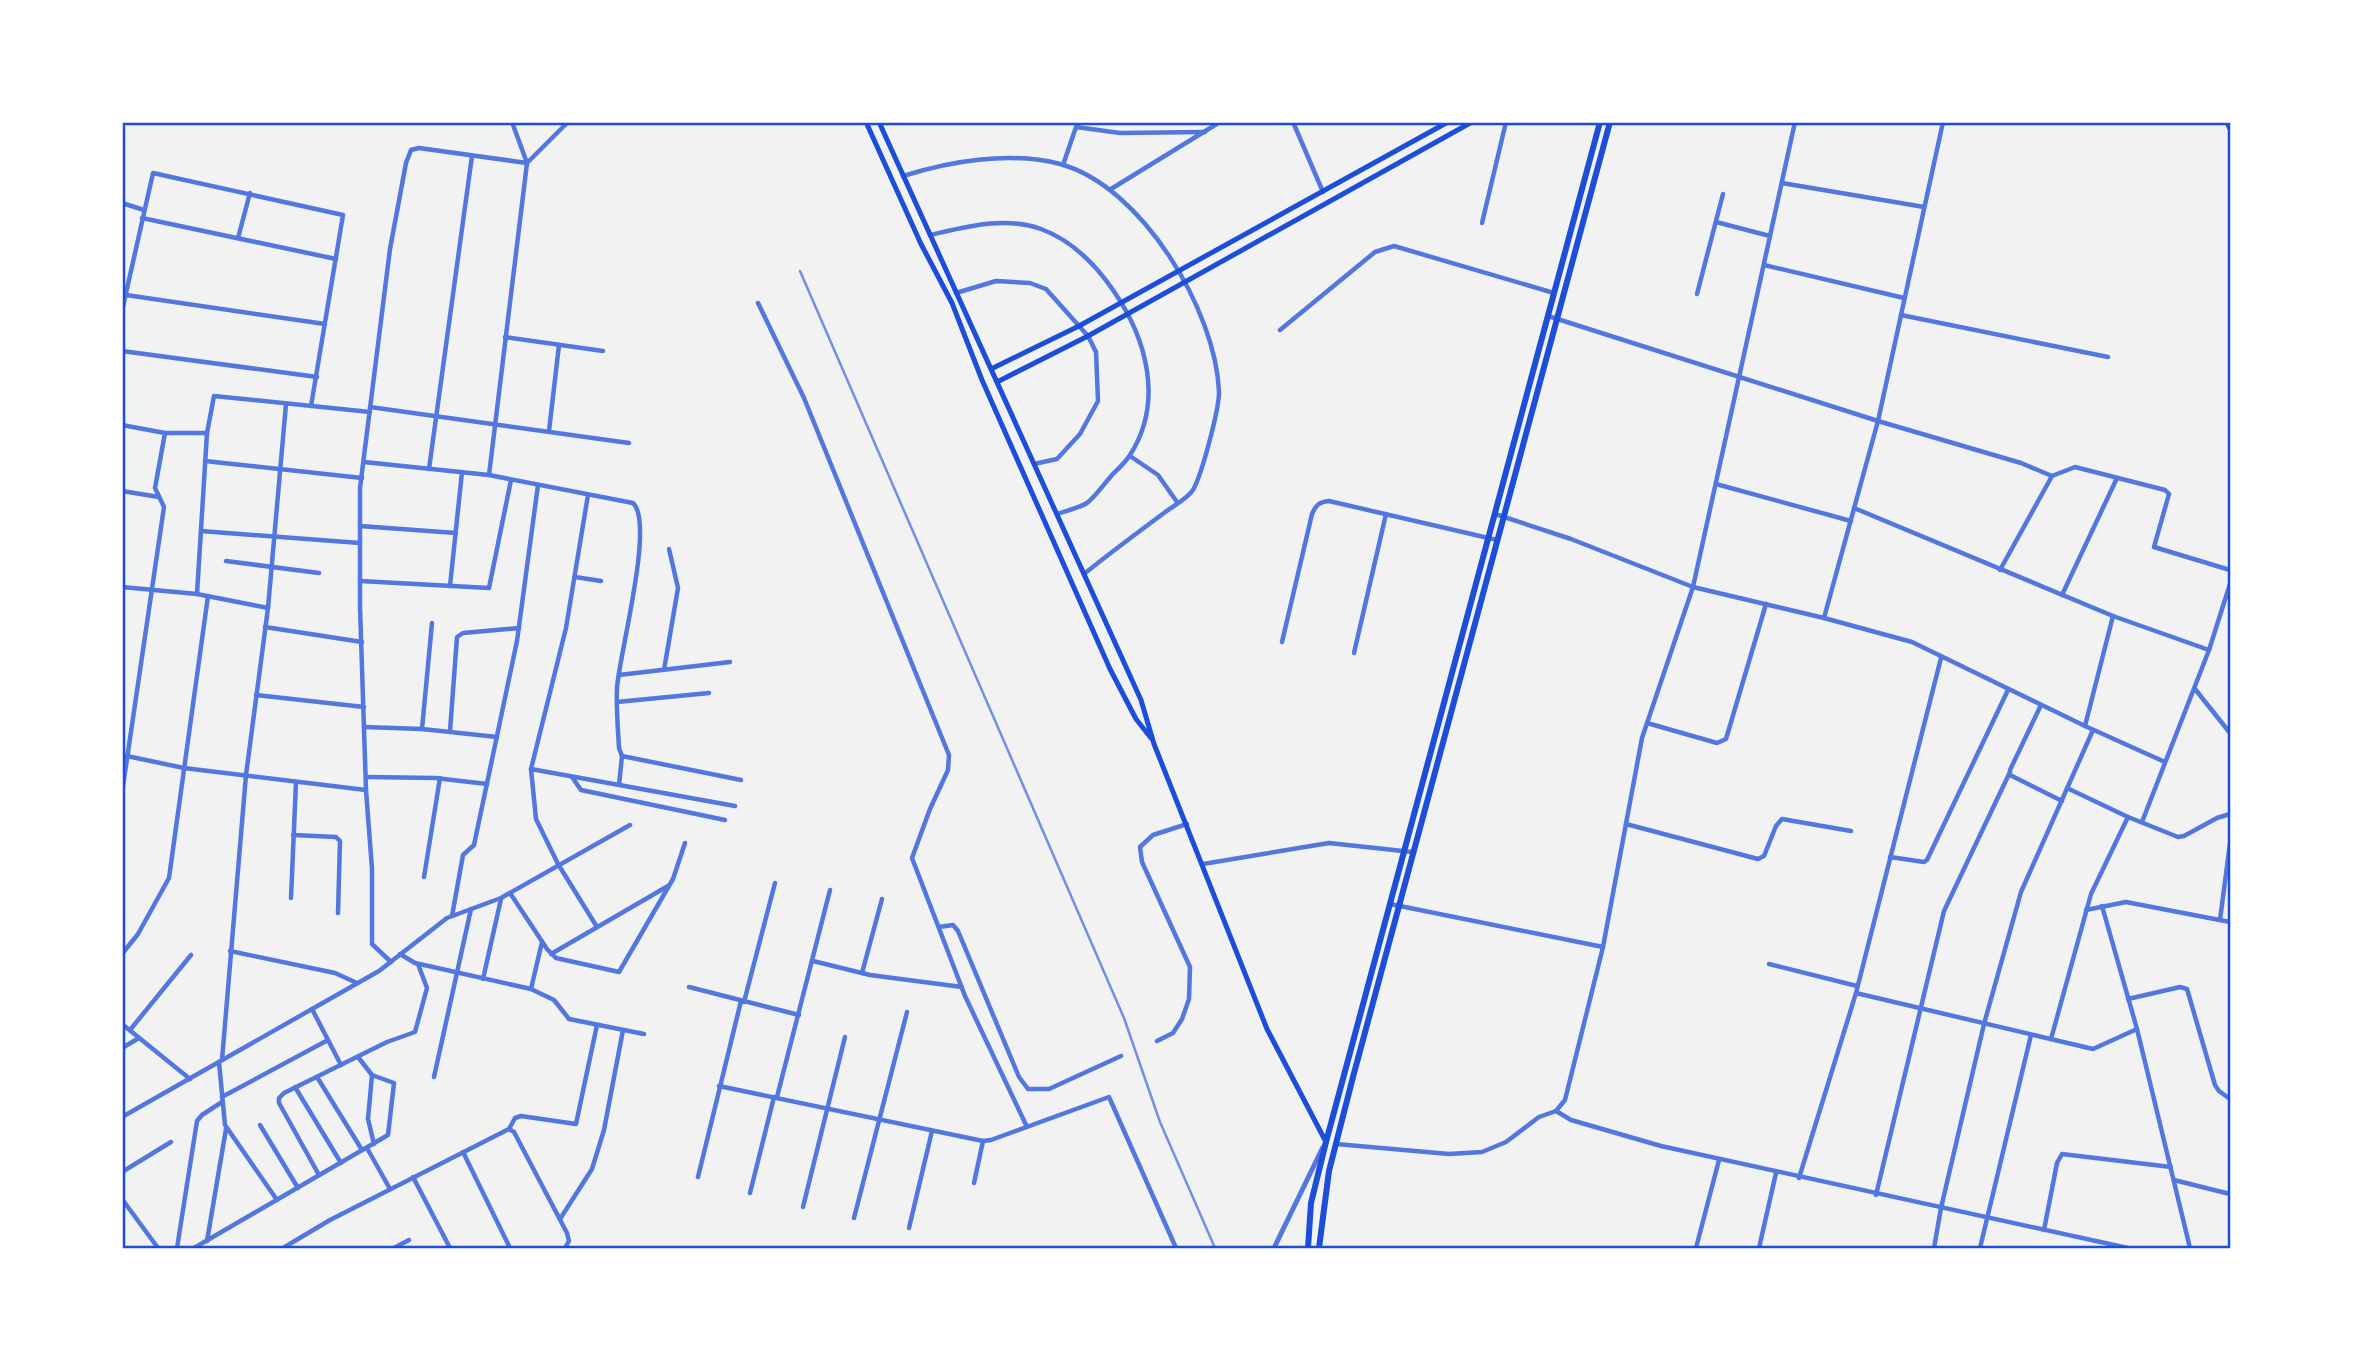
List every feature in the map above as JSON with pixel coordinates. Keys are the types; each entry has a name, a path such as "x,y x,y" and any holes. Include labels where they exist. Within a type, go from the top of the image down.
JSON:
{"main road":[{"path":"866,122 921,244 952,303 982,380 1110,669 1136,719 1154,744"},
{"path":"879,122 1143,705 1154,744 1268,1029 1325,1142"},
{"path":"991,369 1122,303 1448,122"},
{"path":"997,382 1088,336 1472,122"},
{"path":"1409,851 1495,514 1600,122"},
{"path":"1308,1248 1311,1203 1325,1142 1497,540 1610,122"},
{"path":"2227,122 2231,129"},
{"path":"1319,1248 1329,1171 1394,905"},
{"path":"1325,1142 1336,1144"}],"street":[{"path":"489,475 527,163 512,122"},
{"path":"527,163 568,122"},
{"path":"1111,188 1220,122"},
{"path":"1293,122 1323,192"},
{"path":"1482,223 1506,122"},
{"path":"1336,1144 1449,1154 1482,1152 1506,1142 1539,1117 1556,1111 1565,1100 1603,947 1642,738 1693,587 1795,122"},
{"path":"1824,618 1878,421 1943,122"},
{"path":"1063,165 1076,127 1120,133 1205,132"},
{"path":"391,962 372,944 372,869 366,790 360,581 362,478 390,249 409,154 415,148 527,163"},
{"path":"429,469 472,156"},
{"path":"903,176 943,164 974,159 1032,160 1063,165 1111,188 1143,220 1179,271 1205,325 1213,351 1219,394 1209,440 1192,491 1084,573"},
{"path":"122,311 153,173 343,215 311,406"},
{"path":"1782,183 1924,207"},
{"path":"238,238 250,193"},
{"path":"1697,294 1723,194"},
{"path":"122,203 144,210"},
{"path":"142,218 336,259"},
{"path":"1716,222 1770,236"},
{"path":"930,235 990,223 1016,223 1039,228 1077,250 1101,273 1128,313 1146,366 1150,393 1147,417 1130,456 1086,503 1057,514"},
{"path":"1280,330 1375,252 1394,246 1555,293"},
{"path":"1764,265 1904,298"},
{"path":"122,268 131,270"},
{"path":"956,293 996,281 1030,283 1046,289 1088,336 1096,352 1098,401 1080,434 1057,459 1034,464"},
{"path":"126,295 325,324"},
{"path":"758,303 804,398 949,755 947,770 912,858 962,987 1027,1127"},
{"path":"1901,315 2108,357"},
{"path":"1548,316 1878,421 2021,463 2052,476"},
{"path":"505,337 603,351"},
{"path":"549,431 559,345"},
{"path":"122,351 317,377"},
{"path":"197,594 207,433 214,396 435,416 629,443"},
{"path":"206,1241 226,1128 221,1061 230,951 246,775 268,608 286,404"},
{"path":"122,425 165,433 207,433"},
{"path":"122,793 125,755 164,507 155,488 165,433"},
{"path":"1130,456 1158,475 1177,502"},
{"path":"205,461 362,478"},
{"path":"364,462 489,475 633,503 640,515 641,542 619,675 617,702 619,748 622,756 619,785"},
{"path":"2000,570 2052,476 2076,467 2169,493 2155,548 2231,570"},
{"path":"450,586 462,472"},
{"path":"2062,595 2117,478"},
{"path":"360,581 486,589 491,585 511,480"},
{"path":"1716,484 1851,521"},
{"path":"452,916 463,855 474,845 519,628 538,485"},
{"path":"122,491 159,497"},
{"path":"589,495 564,639 531,769 535,816 558,864 597,927"},
{"path":"1282,642 1315,506 1321,502 1329,501 1497,540"},
{"path":"1854,508 2113,616 2209,650"},
{"path":"1354,653 1386,514"},
{"path":"1495,514 1571,538 1693,587 1912,642 2165,762"},
{"path":"360,526 456,533"},
{"path":"201,531 360,543"},
{"path":"664,670 678,588 669,550"},
{"path":"226,561 318,573"},
{"path":"575,577 601,581"},
{"path":"2142,822 2209,650 2231,584"},
{"path":"122,587 197,594 268,608"},
{"path":"122,954 138,934 169,878 208,596"},
{"path":"1647,723 1717,743 1726,739 1766,604"},
{"path":"2085,726 2113,616"},
{"path":"422,729 432,623"},
{"path":"265,627 362,642"},
{"path":"450,732 457,637 463,633 519,628"},
{"path":"1799,1178 1856,993 1941,658"},
{"path":"619,675 730,662"},
{"path":"2194,688 2231,733"},
{"path":"1890,857 1924,862 1927,860 2008,689"},
{"path":"617,702 709,693"},
{"path":"256,695 364,707"},
{"path":"1876,1195 1944,911 2041,705"},
{"path":"365,727 422,729 497,737"},
{"path":"1934,1248 1984,1024 2021,892 2093,730"},
{"path":"125,755 184,768 366,790"},
{"path":"622,756 741,780"},
{"path":"531,769 735,806"},
{"path":"2010,772 2012,777 2062,801"},
{"path":"572,776 581,790 726,820"},
{"path":"366,777 440,778 487,784"},
{"path":"424,877 440,778"},
{"path":"291,898 296,782"},
{"path":"2067,788 2128,817 2181,837 2217,818 2231,814"},
{"path":"2051,1039 2091,894 2128,817"},
{"path":"1626,824 1758,859 1764,856 1776,826 1782,819 1851,831"},
{"path":"1157,1041 1173,1033 1182,1018 1189,999 1190,967 1142,862 1140,847 1153,835 1187,824"},
{"path":"122,1117 357,983 391,962 452,916 501,898 630,825"},
{"path":"293,835 336,838 340,841 338,913"},
{"path":"510,893 551,954 561,960 619,972 669,885 685,843"},
{"path":"1203,864 1329,843 1409,851"},
{"path":"2220,920 2231,843"},
{"path":"698,1177 719,1086 775,883"},
{"path":"551,954 669,885"},
{"path":"750,1194 830,890"},
{"path":"484,979 501,898"},
{"path":"862,973 882,899"},
{"path":"2086,910 2126,902 2231,922"},
{"path":"1394,905 1603,947"},
{"path":"2102,906 2137,1029 2190,1248"},
{"path":"434,1077 471,909"},
{"path":"939,927 953,925 958,931 1019,1076 1028,1089 1049,1089 1121,1056"},
{"path":"531,989 542,942"},
{"path":"230,951 335,973 357,983"},
{"path":"400,954 418,964 531,989 554,1000 569,1019 644,1034"},
{"path":"130,1030 191,955"},
{"path":"813,961 862,973 962,987"},
{"path":"319,1175 279,1102 281,1095 387,1042 412,1034 417,1028 427,988 418,964"},
{"path":"1769,964 1857,986"},
{"path":"689,987 799,1016"},
{"path":"2129,999 2180,987 2187,989 2215,1085 2231,1099"},
{"path":"1856,993 2093,1049 2137,1029"},
{"path":"312,1009 341,1065"},
{"path":"854,1218 907,1012"},
{"path":"122,1024 190,1079"},
{"path":"283,1248 291,1246 324,1223 509,1129 515,1118 521,1116 576,1124 597,1025"},
{"path":"560,1219 592,1169 604,1130 623,1030"},
{"path":"1980,1248 2031,1035"},
{"path":"803,1207 845,1037"},
{"path":"122,1048 139,1038"},
{"path":"177,1248 197,1121 222,1100 328,1040"},
{"path":"194,1248 385,1137 390,1131 394,1085 392,1081 372,1075 358,1057"},
{"path":"372,1075 368,1119 374,1144"},
{"path":"317,1077 390,1189"},
{"path":"719,1086 983,1141 1109,1097 1176,1248"},
{"path":"295,1087 341,1163"},
{"path":"1556,1111 1571,1120 1719,1160 2128,1248"},
{"path":"260,1125 298,1188"},
{"path":"226,1128 277,1200"},
{"path":"509,1129 514,1132 569,1237 565,1248"},
{"path":"909,1228 932,1131"},
{"path":"974,1183 983,1141"},
{"path":"122,1172 171,1142"},
{"path":"1274,1248 1325,1142"},
{"path":"463,1152 510,1248"},
{"path":"2044,1230 2057,1163 2062,1154 2171,1167"},
{"path":"1696,1248 1719,1160"},
{"path":"1759,1248 1776,1173"},
{"path":"413,1177 450,1248"},
{"path":"2174,1180 2231,1194"},
{"path":"122,1199 158,1248"},
{"path":"394,1248 409,1240"}],"railway":[{"path":"800,271 1124,1018 1160,1122 1215,1248"}]}
